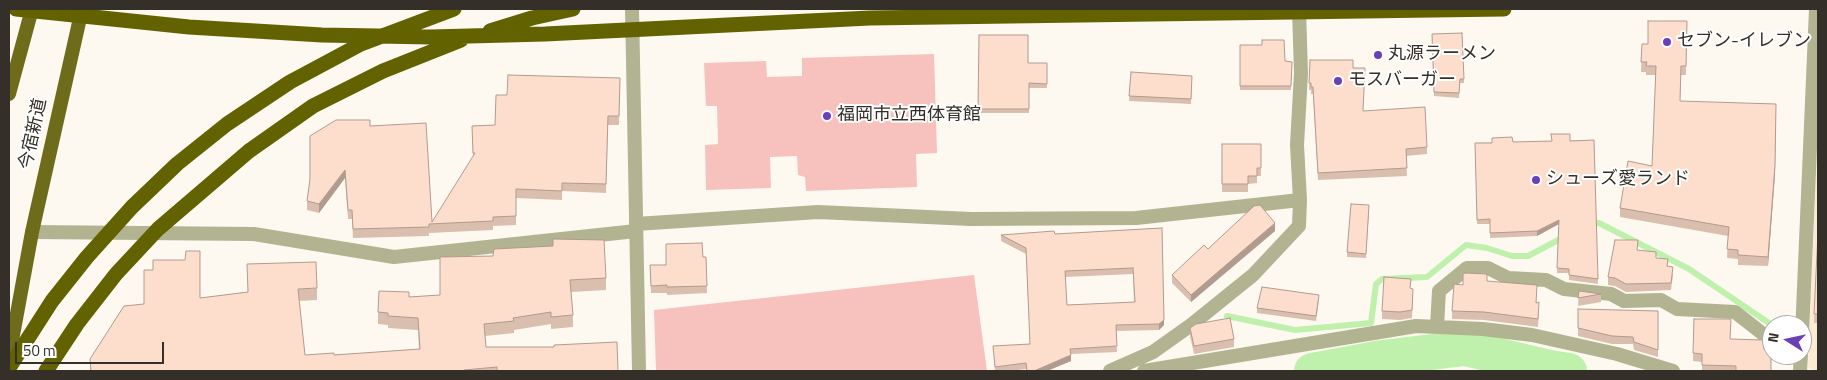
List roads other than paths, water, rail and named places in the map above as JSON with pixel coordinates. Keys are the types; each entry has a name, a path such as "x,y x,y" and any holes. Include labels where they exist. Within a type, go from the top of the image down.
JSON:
{"highway":[{"path":"16,9 189,27 331,35 431,37 545,34 870,18 1504,9"},
{"name":"今宿新道","path":"9,94 32,9"},
{"name":"今宿新道","path":"9,357 32,232 82,9"},
{"path":"9,368 52,300 87,257 132,207 177,164 227,124 290,82 361,44 454,9"},
{"path":"46,371 77,324 116,274 158,229 249,151 313,106 383,71 455,42 532,18 573,9"}],"street":[{"path":"632,9 639,371"},
{"path":"1110,371 1153,352 1191,325 1253,275 1299,226 1300,200 1297,145 1301,73 1299,9"},
{"path":"1803,315 1816,9"},
{"path":"32,232 254,234 394,257 636,227 818,212 971,219 1136,218 1300,200"},
{"path":"1437,327 1439,291 1467,268 1488,268 1508,278 1546,280 1564,289 1611,294 1624,301 1661,300 1677,309 1735,312 1762,333"},
{"path":"1144,371 1416,326 1532,335 1617,354 1673,371"}],"waterway":[{"path":"1589,222 1599,223 1689,269 1762,318"},
{"path":"1227,316 1295,330 1371,323 1376,284 1382,279 1427,277 1466,245 1487,248 1512,256 1528,256 1564,237"},
{"path":"1312,371 1382,358 1465,348 1569,371"},
{"path":"1380,371 1382,358"}],"place":[{"name":"セブン-イレブン","path":"1667,42"},
{"name":"丸源ラーメン","path":"1378,55"},
{"name":"モスバーガー","path":"1338,81"},
{"name":"福岡市立西体育館","path":"827,116"},
{"name":"シューズ愛ランド","path":"1536,180"}]}
